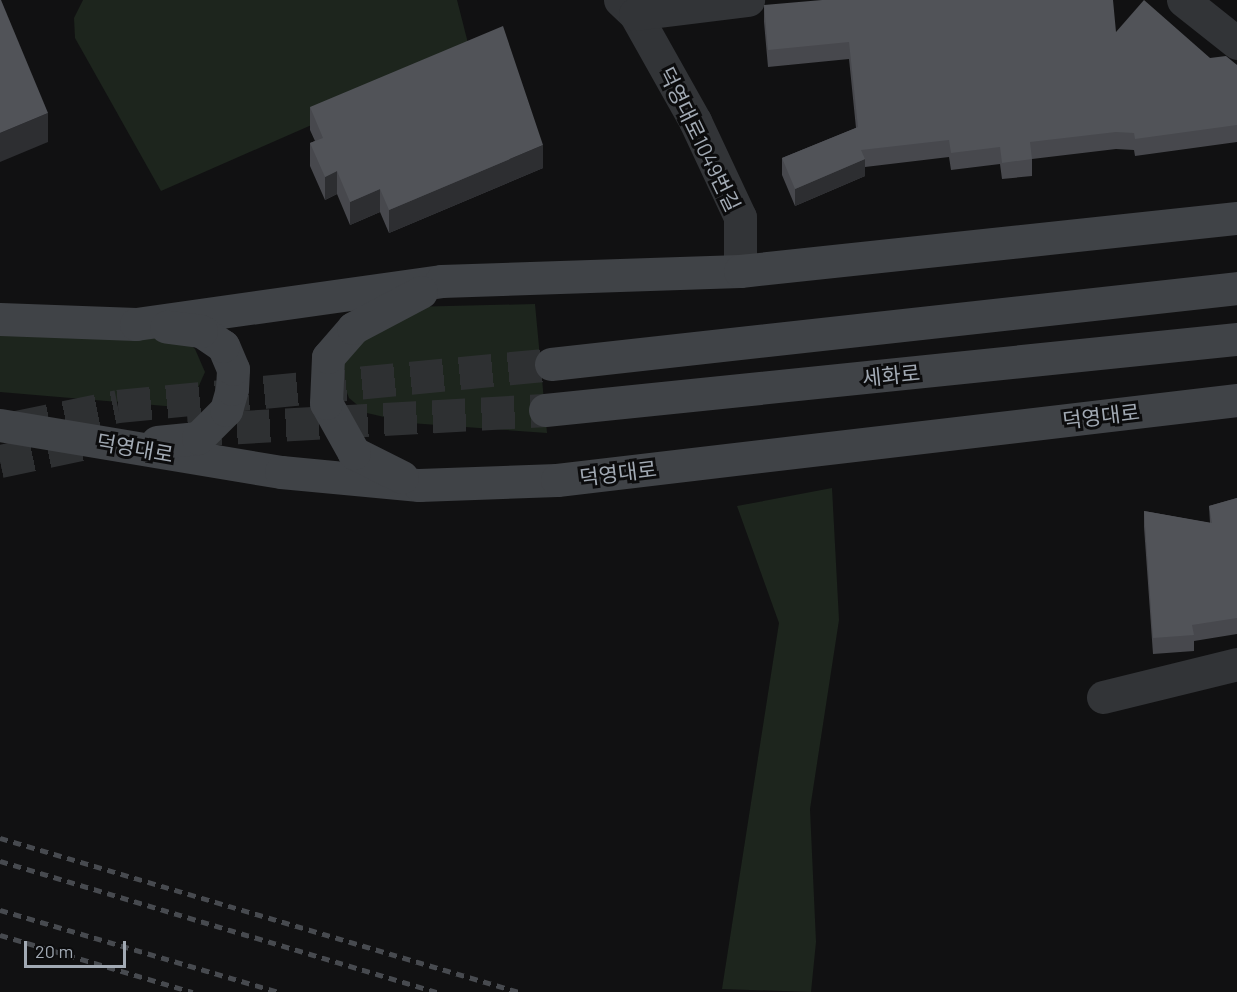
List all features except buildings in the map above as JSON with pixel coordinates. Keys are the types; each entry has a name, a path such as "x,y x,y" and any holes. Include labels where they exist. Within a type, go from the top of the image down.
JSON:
{"main road":[{"path":"136,324 441,281 740,271 1237,218"},
{"path":"419,485 354,453 326,403 328,357 353,328 441,281"},
{"path":"551,364 1237,288"},
{"path":"0,320 136,324 209,336 223,346 233,369 232,389 226,410 198,438 123,446"},
{"name":"세화로","path":"544,410 1237,339"},
{"name":"덕영대로","path":"0,425 281,472 419,485 557,480 1237,400"}],"street":[{"name":"덕영대로1049번길","path":"740,271 740,217 628,7 748,0"},
{"path":"1183,0 1237,43"},
{"path":"1103,697 1237,664"}],"shaded area":[{"path":"83,0 457,0 471,55 161,191 75,38 74,18"},
{"path":"535,304 547,433 410,423 367,413 349,398 341,377 344,361 357,341 407,307"},
{"path":"0,335 178,335 195,349 205,372 189,408 0,392"},
{"path":"832,488 839,620 810,809 816,942 811,992 722,989 779,623 737,506"}],"tunnel":[{"path":"17,427 118,406 551,364"},
{"path":"188,430 545,410"},
{"path":"0,461 95,441"}],"railway":[{"path":"0,838 519,992"},
{"path":"0,861 438,992"},
{"path":"0,910 279,992"},
{"path":"0,935 193,992"}]}
